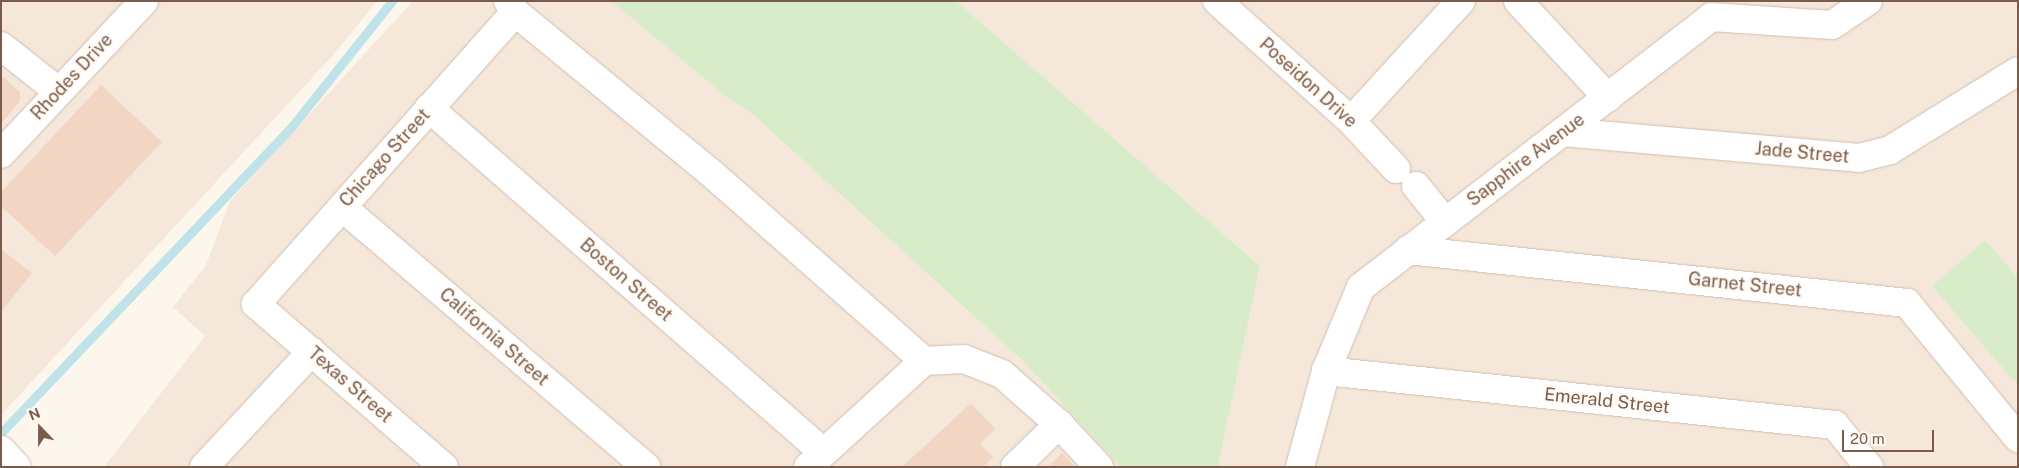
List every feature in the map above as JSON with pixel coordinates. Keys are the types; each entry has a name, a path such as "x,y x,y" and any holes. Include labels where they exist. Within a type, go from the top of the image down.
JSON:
{"street":[{"name":"Rhodes Drive","path":"1,154 144,1"},
{"name":"Poseidon Drive","path":"1217,1 1351,120 1396,169"},
{"path":"1351,120 1461,1"},
{"path":"1518,1 1608,98"},
{"name":"Sapphire Avenue","path":"1300,467 1326,372 1361,287 1711,17 1832,25 1868,1"},
{"path":"511,7 711,173 924,361"},
{"name":"Chicago Street","path":"256,304 429,108 511,7"},
{"path":"1,46 58,91"},
{"name":"Jade Street","path":"1563,132 1859,158 1890,150 2018,71"},
{"name":"Boston Street","path":"429,108 816,460"},
{"path":"1416,186 1445,222"},
{"name":"California Street","path":"342,206 646,467"},
{"name":"Garnet Street","path":"1408,250 1907,303 2018,438"},
{"name":"Texas Street","path":"256,304 444,467"},
{"path":"218,463 312,351"},
{"path":"816,460 924,361 964,358 1002,374 1059,424 1099,467"},
{"name":"Emerald Street","path":"1326,372 1835,425 1869,467"},
{"path":"1015,467 1059,424"},
{"path":"1,450 17,467"}],"shaded area":[{"path":"1,1 377,1 334,54 1,415"},
{"path":"413,1 611,1 729,99 750,112 1020,358 1121,467 104,467 205,336 173,307 206,265 230,201"},
{"path":"956,1 2018,1 2018,467 1218,467 1260,266"}],"green space":[{"path":"611,1 956,1 1260,266 1218,467 1121,467 1020,358 750,112 729,99"},
{"path":"1985,240 2018,278 2018,378 2014,381 1932,286"}],"building":[{"path":"1,75 20,92 20,101 1,124"},
{"path":"101,85 162,142 55,256 1,206 1,192"},
{"path":"1,249 32,273 1,312"},
{"path":"971,403 995,429 980,444 993,457 983,467 902,467"},
{"path":"1062,453 1075,467 1047,467"}],"waterway":[{"path":"1,433 293,125 392,1"}]}
